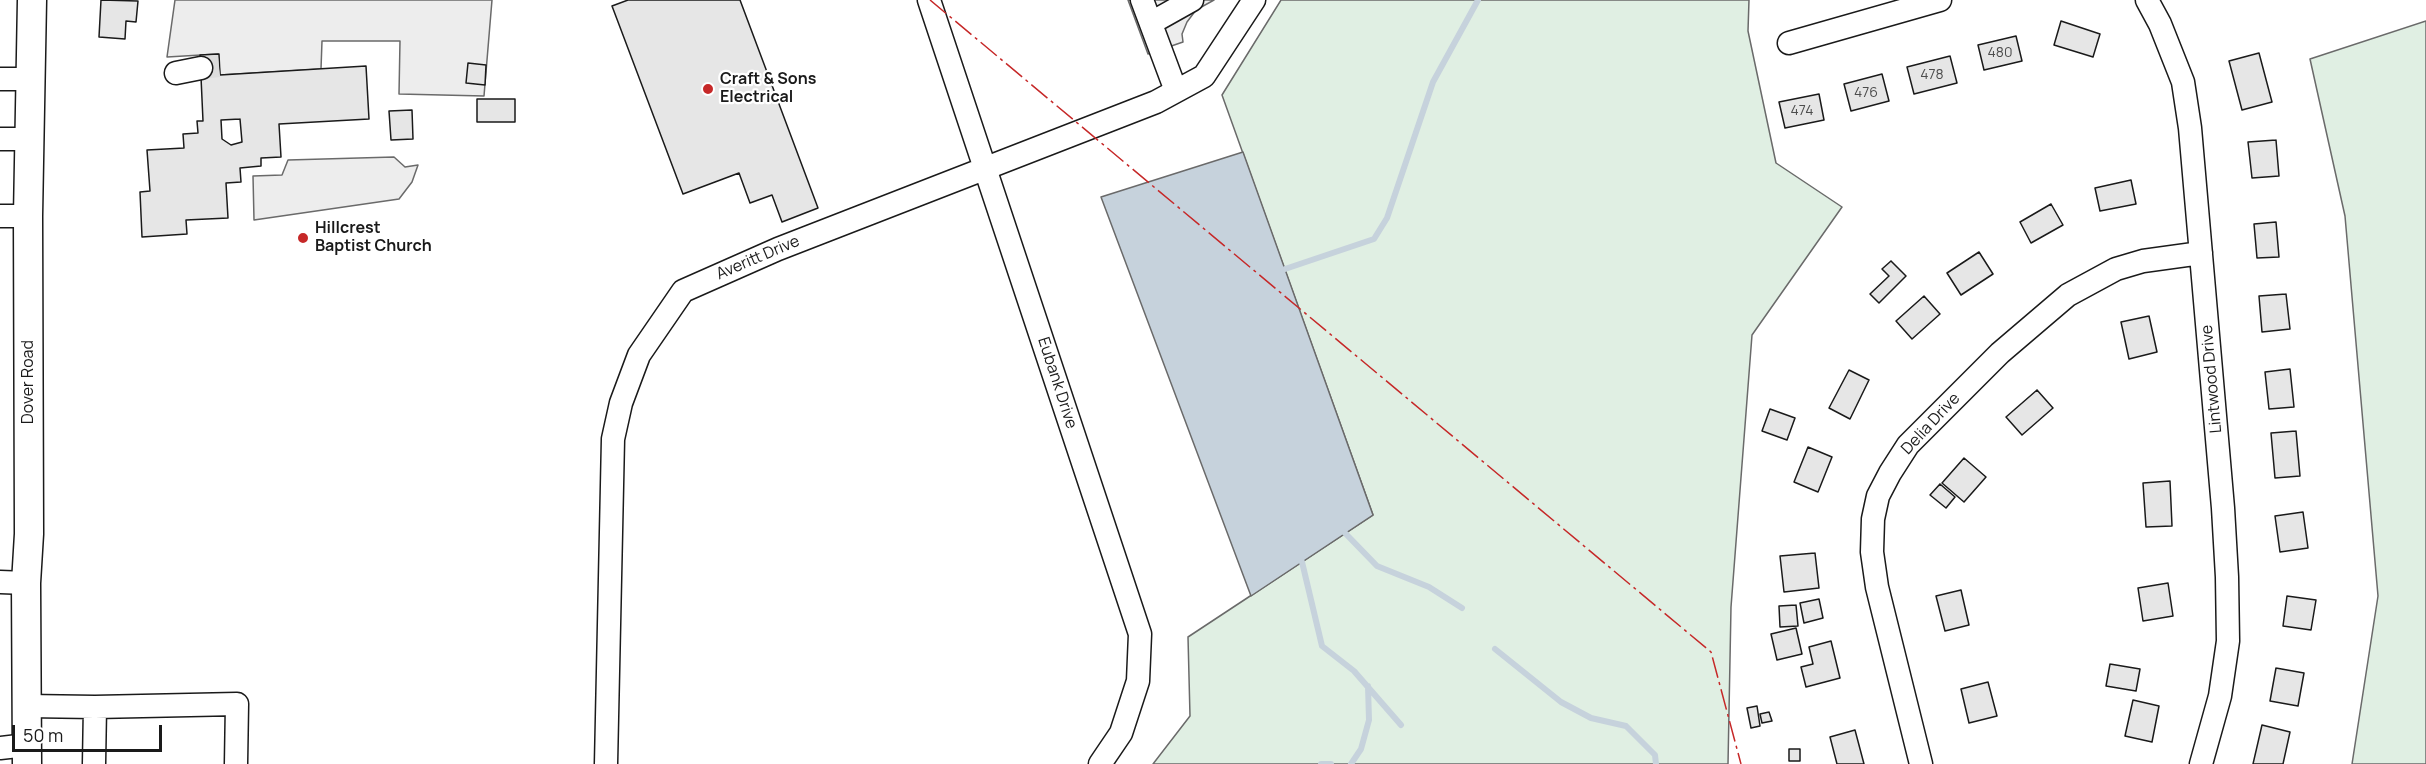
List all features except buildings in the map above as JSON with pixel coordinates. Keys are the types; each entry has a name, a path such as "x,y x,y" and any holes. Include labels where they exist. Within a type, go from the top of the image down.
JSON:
{"main road":[{"name":"Dover Road","path":"18,752 27,706 13,583 28,534 28,216 32,0"}],"street":[{"name":"Eubank Drive","path":"929,0 1140,634 1138,681 1121,733 1100,764"},
{"path":"1142,0 1176,91"},
{"path":"1151,23 1192,0"},
{"name":"Averitt Drive","path":"606,764 613,439 621,403 639,355 683,291 778,249 986,166 1156,102 1204,76 1254,0"},
{"path":"1789,43 1940,0"},
{"name":"Lintwood Drive","path":"2147,0 2160,24 2183,82 2190,128 2223,508 2228,641 2220,696 2201,764"},
{"path":"176,73 201,68"},
{"path":"0,79 30,79"},
{"path":"0,139 30,139"},
{"path":"0,216 28,216"},
{"name":"Delia Drive","path":"1921,764 1877,587 1872,552 1875,508 1878,496 1890,473 1908,445 2000,353 2068,295 2116,269 2143,261 2201,253"},
{"path":"27,706 237,704 236,764"},
{"path":"94,706 94,764"}],"green space":[{"path":"1281,0 1749,0 1748,31 1776,163 1842,207 1752,335 1731,607 1728,764 1153,764 1190,716 1188,637 1373,515 1222,95"},
{"path":"2426,21 2426,764 2352,764 2378,596 2345,216 2310,59"}],"shaded area":[{"path":"175,0 492,0 484,96 399,94 400,41 322,41 321,69 220,75 218,54 167,57"},
{"path":"1128,0 1214,0 1196,10 1187,22 1182,34 1183,42 1148,54"},
{"path":"1243,152 1373,515 1251,596 1101,197"},
{"path":"394,157 405,167 418,165 412,182 399,199 254,220 253,176 282,175 288,160"}],"waterway":[{"path":"1285,269 1374,239 1387,218 1433,82 1478,0"},
{"path":"1345,533 1377,566 1429,587 1462,608"},
{"path":"1302,562 1322,646 1354,671 1401,725"},
{"path":"1495,649 1561,702 1591,718 1626,726 1655,755 1656,764"},
{"path":"1351,764 1361,749 1369,720 1368,686"},
{"path":"1321,764 1331,764"}],"tunnel":[{"path":"201,68 219,66"}],"power":[{"path":"930,0 1711,652 1741,764"}],"place":[{"name":"Craft & Sons Electrical","path":"708,89"},
{"name":"Hillcrest Baptist Church","path":"303,238"}]}
